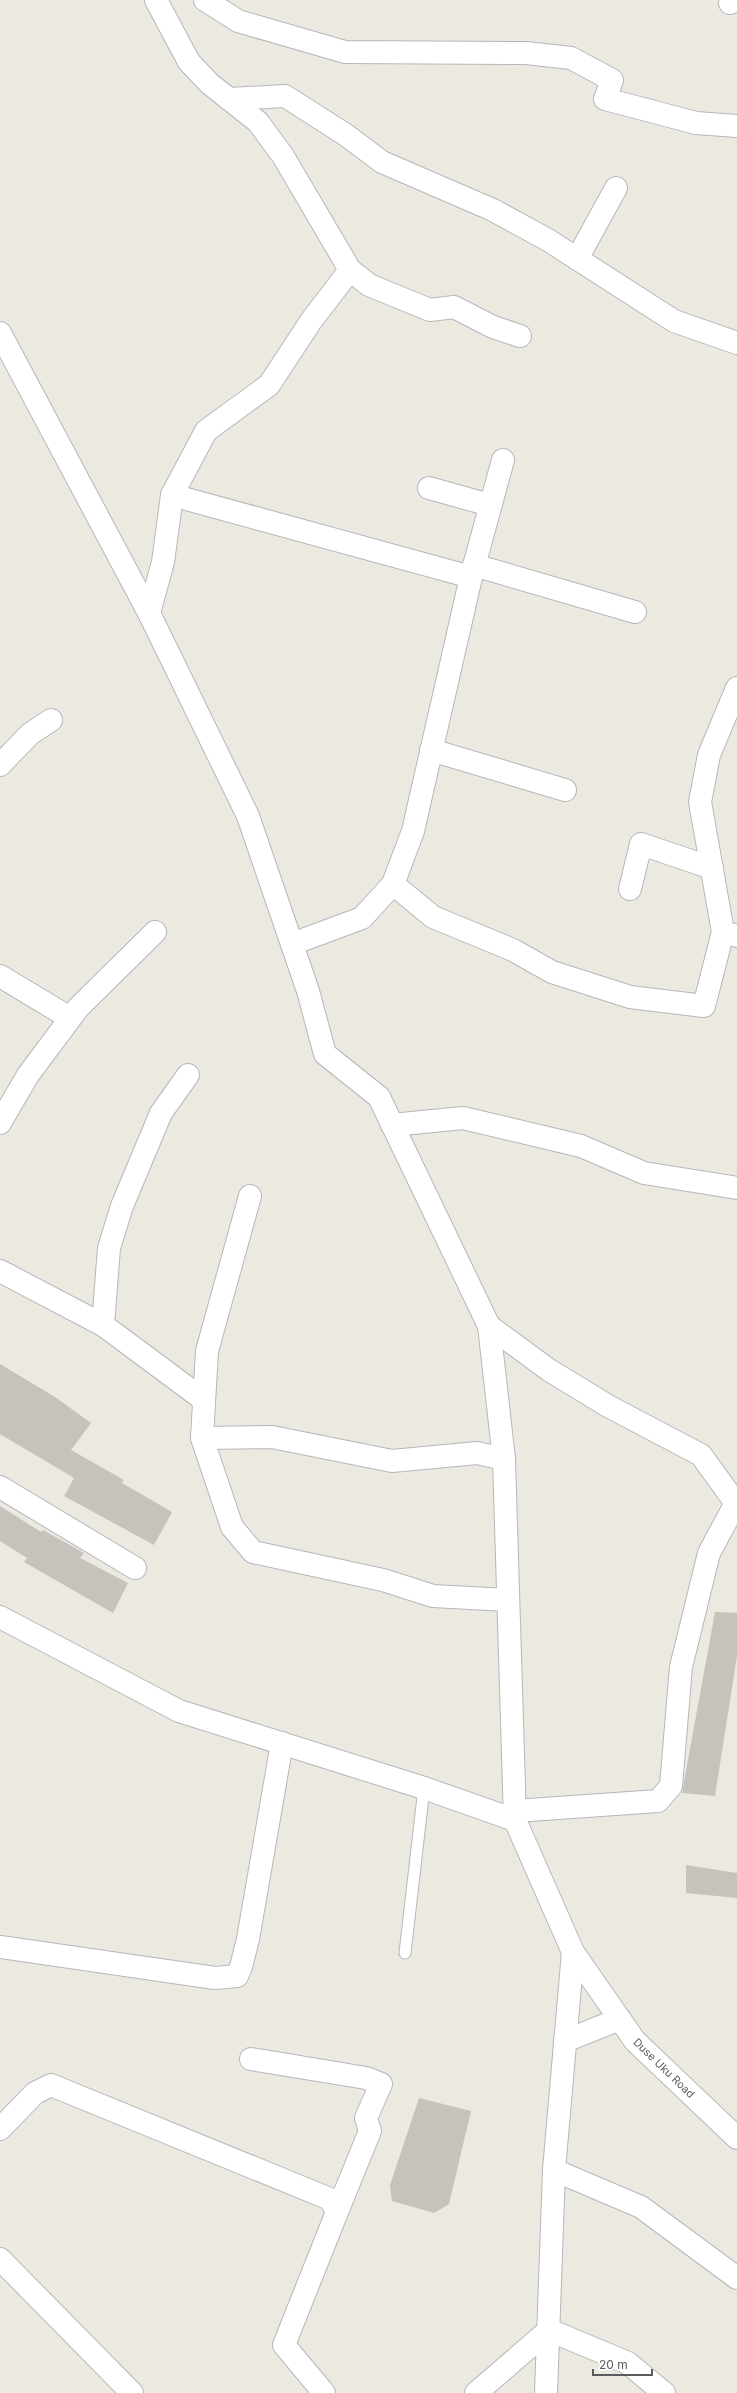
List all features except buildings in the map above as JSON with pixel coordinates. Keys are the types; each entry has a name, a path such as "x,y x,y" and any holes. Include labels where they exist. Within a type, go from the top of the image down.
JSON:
{"street":[{"path":"156,0 189,62 229,99 258,122 283,156 350,270 369,285 430,310 454,307 493,327 520,336"},
{"path":"204,0 238,21 345,52 526,53 571,58 612,80 605,99 696,123 737,126"},
{"path":"229,99 285,96 346,135 382,162 493,210 577,259 674,321 737,343"},
{"path":"577,259 616,188"},
{"path":"149,613 163,562 172,495 206,431 269,385 311,321 350,270"},
{"path":"0,333 5,356 149,613 248,816 292,944 325,1054 379,1097 488,1326 504,1459 515,1815"},
{"path":"292,944 362,918 393,884 413,831 473,571 503,460"},
{"path":"429,488 490,504"},
{"path":"172,495 635,612"},
{"path":"393,884 434,917 513,950 552,972 630,997 704,1006 730,934 712,868 700,802 709,755 737,688"},
{"path":"0,765 30,734 51,720"},
{"path":"431,750 565,790"},
{"path":"630,889 641,844 712,868"},
{"path":"0,1123 28,1075 70,1018 155,932"},
{"path":"0,976 70,1018"},
{"path":"104,1325 110,1248 122,1206 161,1113 188,1075"},
{"path":"392,1125 463,1118 581,1146 644,1173 737,1188"},
{"path":"250,1196 207,1351 204,1400 202,1438 232,1527 253,1552 383,1580 433,1596 508,1600"},
{"path":"0,1271 104,1325 204,1400"},
{"path":"0,1617 179,1711 515,1815 658,1801 671,1786 681,1667 709,1553 736,1501 701,1455 608,1406 549,1370 488,1326"},
{"path":"202,1438 272,1437 392,1461 478,1453 504,1459"},
{"path":"0,1487 135,1568"},
{"path":"0,1947 215,1978 237,1976 241,1967 248,1939 282,1743"},
{"name":"Duse Uku Road","path":"515,1815 573,1952 635,2041 737,2138"},
{"path":"546,2393 554,2170 573,1952"},
{"path":"565,2041 620,2019"},
{"path":"251,2059 366,2078 381,2084 366,2118 370,2131 284,2345 324,2393"},
{"path":"0,2129 35,2093 50,2085 330,2199 337,2212"},
{"path":"554,2170 641,2206 737,2278"},
{"path":"0,2259 132,2393"},
{"path":"476,2393 548,2330"},
{"path":"548,2330 628,2364 664,2393"}],"lane":[{"path":"405,1953 424,1788"}]}
